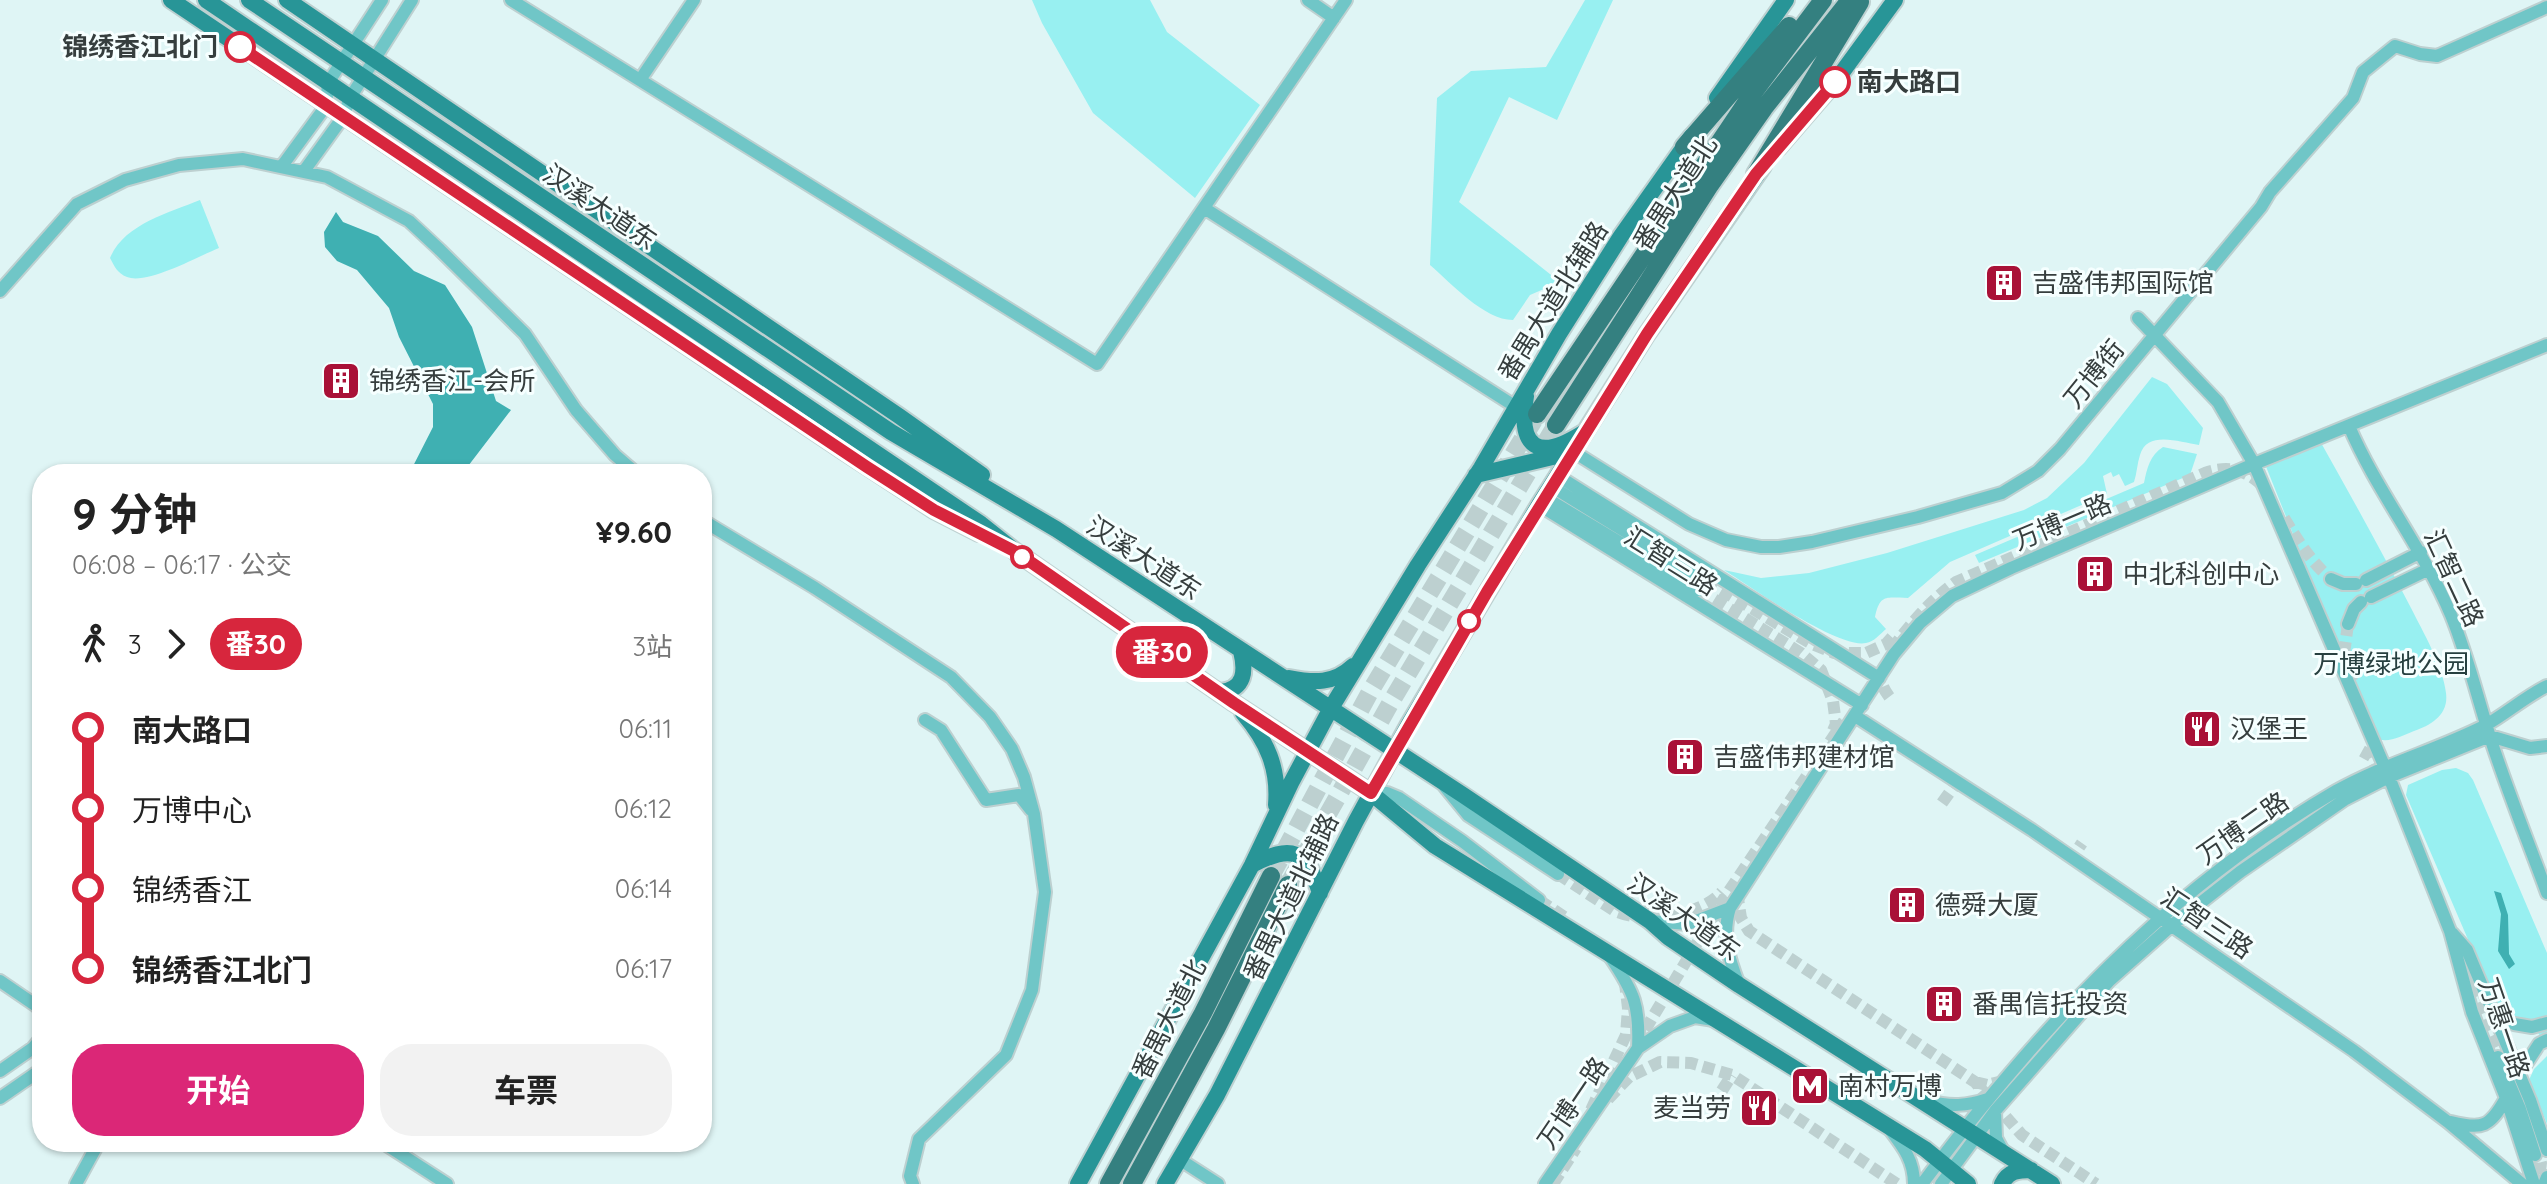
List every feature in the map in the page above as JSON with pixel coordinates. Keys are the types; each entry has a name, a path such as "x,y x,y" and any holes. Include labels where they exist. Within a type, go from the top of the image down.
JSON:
{"highway":[{"path":"1684,147 1812,0"},
{"name":"番禺大道北","path":"1537,414 1750,97 1823,0"},
{"name":"番禺大道北","path":"1556,425 1719,172 1764,108 1850,0"},
{"path":"1756,174 1862,0"},
{"name":"番禺大道北","path":"1109,1184 1203,1013 1271,876"},
{"name":"番禺大道北","path":"1132,1184 1216,1029 1288,885"}],"main road":[{"path":"171,0 867,467 934,510 1016,552"},
{"name":"汉溪大道东","path":"206,0 981,524 1016,552 1371,793 1435,846 1925,1149 1944,1172 1968,1184"},
{"name":"汉溪大道东","path":"249,0 891,432 1056,529 1441,781 1650,921 1668,937 1739,985 2052,1184"},
{"path":"287,0 899,416 1056,529"},
{"name":"番禺大道北辅路","path":"1078,1184 1252,865 1307,750 1360,659 1621,236 1786,0"},
{"name":"番禺大道北辅路","path":"1165,1184 1217,1095 1394,751 1548,491 1647,334 1756,174 1835,82 1895,0"},
{"path":"1526,391 1525,431 1527,438 1537,446 1552,449 1587,431"},
{"path":"1476,475 1574,452"},
{"path":"1241,651 1245,667 1238,685 1228,698 1252,723 1274,763 1278,786 1273,821"},
{"path":"1280,676 1325,682 1347,672 1360,659"},
{"path":"1252,865 1287,851 1301,856 1312,870 1320,893"},
{"path":"2002,1184 2007,1175 2014,1171 2031,1170"}],"street":[{"path":"282,166 326,106 328,83 382,0"},
{"path":"304,171 343,117 350,98 412,0"},
{"path":"511,0 1097,364 1346,0"},
{"path":"640,80 694,0"},
{"path":"1308,0 1334,18"},
{"name":"万博街","path":"1574,452 1650,501 1708,533 1745,545 1795,545 1918,517 2002,493 2038,471 2060,449 2261,207 2270,192 2353,98 2363,72 2386,51 2395,46 2437,56 2547,7"},
{"path":"0,291 77,204 125,180 179,165 243,159 327,177 409,221 525,334 576,410 625,464"},
{"path":"1204,208 1516,407"},
{"name":"万惠一路","path":"2138,318 2218,402 2254,464 2387,772 2450,931 2472,1012 2506,1098 2534,1184"},
{"name":"万博一路","path":"1730,908 1894,654 1920,623 1952,596 2254,464 2547,345"},
{"name":"汇智二路","path":"2349,426 2363,458 2421,552 2451,615 2488,730 2547,893"},
{"path":"1548,491 1702,585"},
{"name":"汇智三路","path":"1548,491 1879,678"},
{"name":"汇智三路","path":"1548,491 1858,710 2354,1051 2448,1122 2522,1184"},
{"path":"712,526 815,588 951,677 990,717 1012,749 1024,777 1034,814 1045,892 1032,990 1006,1055 919,1139 910,1176 913,1184"},
{"path":"2331,579 2343,584 2361,582 2421,552"},
{"path":"2348,624 2354,609 2366,599 2429,569"},
{"name":"万博二路","path":"1922,1184 1944,1172 1971,1132 1988,1099 2041,1037 2159,917 2234,858 2339,790 2488,730 2528,696 2547,686"},
{"path":"925,720 941,730 986,800 1019,795 1034,814"},
{"path":"2488,730 2530,748 2547,746"},
{"name":"万博二路","path":"1971,1132 1995,1111 2109,981 2171,926 2240,872 2387,772"},
{"path":"1441,781 1468,815 1558,874"},
{"path":"1371,793 1387,793 1399,798 1483,856 1539,900"},
{"path":"1650,921 1688,924 1730,908"},
{"path":"1730,908 1725,923 1726,936 1729,959 1739,985"},
{"name":"万惠一路","path":"2450,931 2467,950 2530,1100 2541,1152"},
{"path":"1610,955 1631,988 1639,1021 1638,1048"},
{"path":"0,981 32,1003"},
{"path":"1638,1048 1670,1026 1695,1017 1721,1021"},
{"path":"2514,1024 2532,1027 2547,1023"},
{"path":"2526,1064 2539,1044 2547,1040"},
{"name":"万博一路","path":"1545,1184 1638,1048"},
{"path":"0,1071 32,1049"},
{"path":"0,1098 32,1076"},
{"path":"1918,1098 1953,1106 1988,1099"},
{"path":"2448,1122 2472,1127 2483,1125 2495,1119 2506,1098"},
{"path":"1995,1111 1996,1138 2004,1153"},
{"path":"1886,1125 1910,1158 1914,1184"},
{"path":"76,1184 94,1152"},
{"path":"397,1152 447,1184"},
{"path":"1179,1159 1218,1184"},
{"path":"2544,1184 2547,1177"}],"green space":[{"path":"1032,0 1150,0 1167,32 1260,105 1195,198 1093,113"},
{"path":"1585,0 1613,0 1557,120 1509,97 1459,202 1560,282 1530,295 1513,320 1502,318 1468,299 1430,265 1437,98 1471,71 1546,67"},
{"path":"200,200 219,248 147,277 121,274 110,258 126,236 149,221"},
{"path":"2152,377 2167,384 2203,428 2199,445 2173,440 2149,442 2140,455 2134,482 2125,486 2119,474 2113,477 2111,472 2103,476 2107,494 1950,562 1908,598 1882,600 1875,617 1886,629 1872,641 1853,642 1836,637 1724,570 1761,578 1809,573 1887,553 2024,510 2047,498 2084,463"},
{"name":"万博绿地公园","path":"2320,441 2421,628 2444,683 2445,707 2438,718 2427,726 2394,739 2374,737 2265,464"},
{"path":"2163,447 2197,454 2190,475 1979,563 1975,555 2144,483 2152,458"},
{"path":"2456,768 2468,773 2473,780 2547,953 2547,1046 2527,1024 2500,1014 2406,795 2408,785 2442,770"},
{"path":"2547,1056 2547,1124 2529,1080 2534,1069"}],"shaded area":[{"path":"336,212 343,222 378,236 414,271 445,285 472,327 496,401 511,410 470,464 414,464 433,427 433,404 399,337 389,308 357,270 337,261 325,247 324,232"},
{"path":"2494,891 2501,893 2508,915 2509,954 2515,964 2509,969 2498,951 2501,914"}],"tunnel":[{"path":"1271,876 1371,690 1534,420"},
{"path":"1288,885 1391,702 1556,425"},
{"path":"1892,649 1922,612 1956,582 2205,473 2221,469 2236,470 2263,486"},
{"path":"2284,518 2311,558 2331,579"},
{"path":"1706,581 1810,643 1834,653 1866,653 1886,644 1895,634"},
{"path":"1699,590 1801,653 1821,670 1833,701 1836,724 1832,733"},
{"path":"2348,624 2344,654 2352,681"},
{"path":"1882,669 1882,685 1891,699"},
{"path":"1636,1045 1721,903 1844,721"},
{"path":"2362,751 2371,756 2382,777"},
{"path":"1942,803 1955,785"},
{"path":"2069,862 2082,843"},
{"path":"1558,874 1615,911 1641,917 1687,912 1713,900 1722,892"},
{"path":"1737,892 1741,918 1749,931 1975,1082 2022,1135 2096,1184"},
{"path":"1539,900 1566,918"},
{"path":"1591,1110 1626,1035 1628,1008 1625,983"},
{"path":"2469,987 2506,1064"},
{"path":"1608,1099 1629,1077 1660,1062 1691,1063 1732,1075 1897,1184"},
{"path":"1712,1106 1732,1075"},
{"path":"1975,1082 1987,1085 2007,1080"},
{"path":"2536,1145 2541,1163 2538,1184"},
{"path":"1553,1184 1576,1148"}],"bus line":[{"name":"番30","path":"240,47 867,467 934,510 1016,552 1234,703 1371,793 1539,505 1647,334 1756,174 1835,82"}],"place":[{"name":"锦绣香江北门","path":"240,47"},
{"name":"南大路口","path":"1835,82"},
{"name":"吉盛伟邦国际馆","path":"2004,283"},
{"name":"锦绣香江-会所","path":"341,381"},
{"name":"中北科创中心","path":"2095,574"},
{"name":"汉堡王","path":"2202,729"},
{"name":"吉盛伟邦建材馆","path":"1685,757"},
{"name":"德舜大厦","path":"1907,905"},
{"name":"番禺信托投资","path":"1944,1004"},
{"name":"南村万博","path":"1810,1086"},
{"name":"麦当劳","path":"1759,1108"}]}
